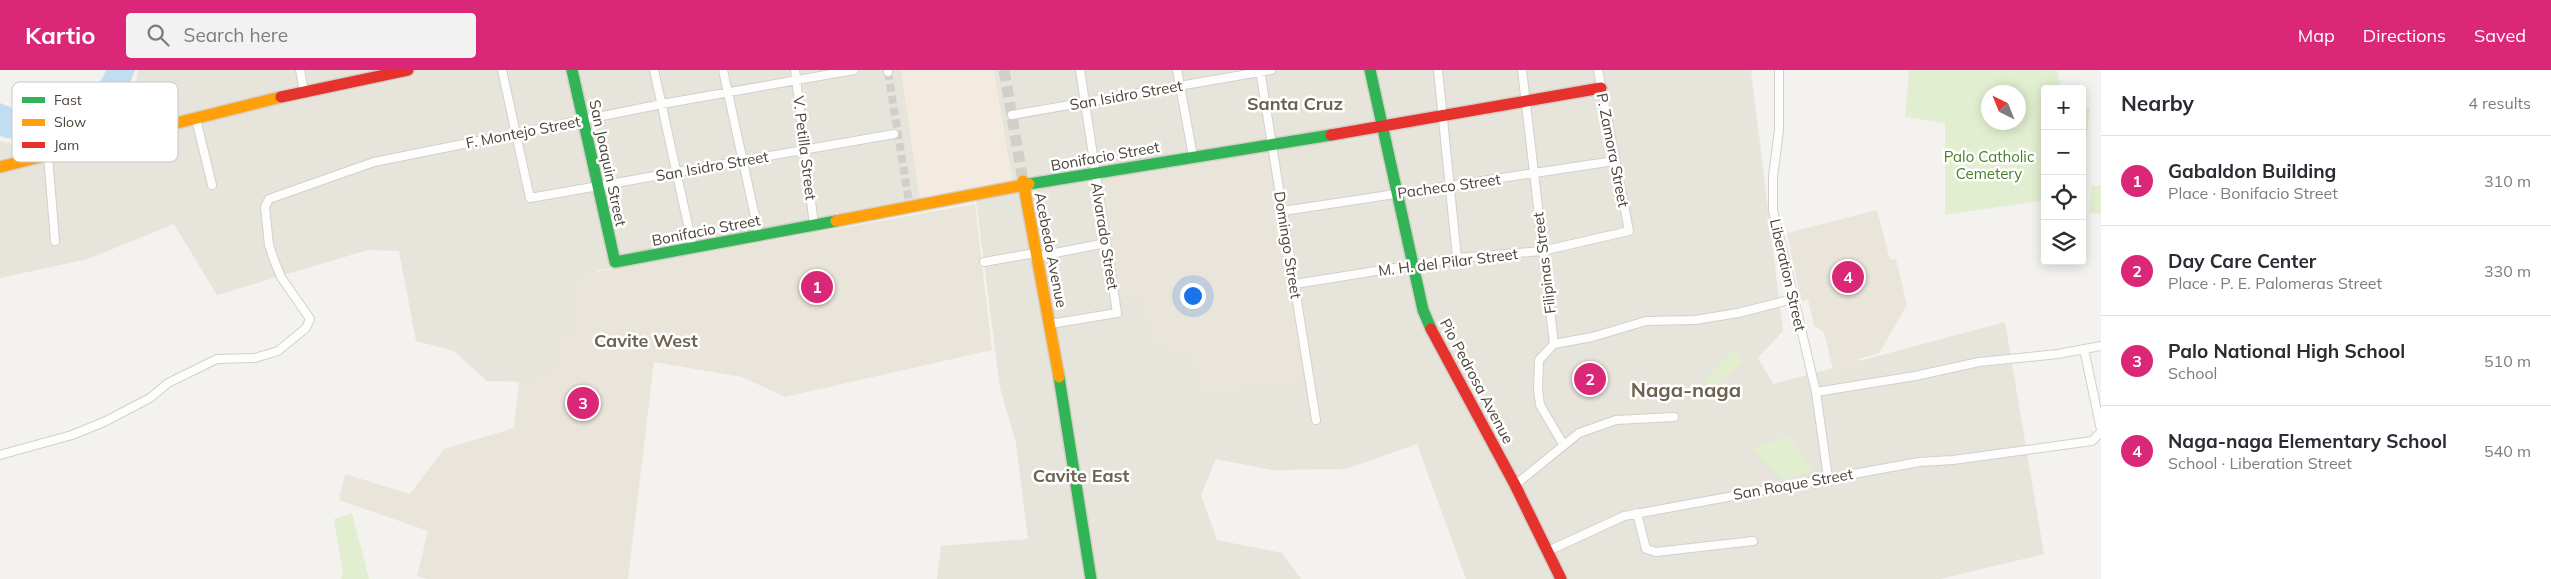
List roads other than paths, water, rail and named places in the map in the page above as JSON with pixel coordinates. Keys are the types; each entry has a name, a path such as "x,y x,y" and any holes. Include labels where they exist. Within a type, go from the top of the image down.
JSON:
{"main road":[{"path":"178,124 304,91 408,70"},
{"name":"San Joaquin Street","path":"572,70 596,187 615,262"},
{"name":"Pio Pedrosa Avenue","path":"1370,70 1381,127 1423,310 1440,349 1515,485 1560,579"},
{"name":"Bonifacio Street","path":"615,262 814,225 909,204 1023,183 1193,156 1271,146 1601,88"},
{"path":"0,167 22,162"},
{"name":"Acebedo Avenue","path":"1023,183 1035,255 1050,324 1092,579"}],"street":[{"path":"300,70 304,91"},
{"path":"502,70 516,133"},
{"path":"654,70 693,248"},
{"path":"723,70 759,235"},
{"name":"V. Petilla Street","path":"795,70 814,225"},
{"name":"F. Montejo Street","path":"0,455 72,435 104,422 150,398 168,383 217,359 255,358 278,351 306,328 310,319 281,276 269,245 265,207 269,199 310,182 374,162 662,104 854,70"},
{"name":"Alvarado Street","path":"1050,324 1117,313 1080,70"},
{"path":"1177,70 1193,156"},
{"name":"San Isidro Street","path":"1012,116 1271,70"},
{"path":"1438,70 1457,258"},
{"name":"Filipinas Street","path":"1522,70 1554,344"},
{"name":"P. Zamora Street","path":"1598,70 1629,231"},
{"name":"Liberation Street","path":"1779,70 1780,130 1773,177 1773,210 1816,392 1828,478"},
{"name":"Domingo Street","path":"1260,71 1316,420"},
{"path":"196,119 212,186"},
{"name":"San Isidro Street","path":"516,133 530,198 894,134"},
{"name":"Pacheco Street","path":"1283,211 1614,161"},
{"path":"48,162 55,241"},
{"name":"M. H. del Pilar Street","path":"1295,284 1457,258 1542,251 1629,231"},
{"path":"984,262 1106,244"},
{"path":"1563,444 1540,405 1538,389 1539,360 1554,344 1592,337 1646,321 1695,320 1738,313 1793,299"},
{"path":"1816,392 1916,376 1979,362 2058,354 2101,346"},
{"path":"2084,349 2101,431"},
{"path":"1515,485 1563,444 1579,433 1616,420 1674,417"},
{"name":"San Roque Street","path":"1546,552 1596,528 1637,513 1919,462 1953,460 2092,441 2101,431"},
{"path":"1637,513 1646,549 1656,552 1753,540"}],"water":[{"path":"106,70 135,70 130,82 100,82"},
{"path":"0,103 12,108 12,138 0,136"}],"tunnel":[{"path":"1004,70 1023,181"},
{"path":"888,72 909,202"}],"place":[{"name":"Naga-naga Elementary School","path":"1848,277"},
{"name":"Gabaldon Building","path":"817,287"},
{"name":"Day Care Center","path":"1590,379"},
{"name":"Palo National High School","path":"583,403"}],"district":[{"name":"Santa Cruz","path":"1295,103"},
{"name":"Cavite West","path":"646,340"},
{"name":"Naga-naga","path":"1686,389"},
{"name":"Cavite East","path":"1081,475"}],"park label":[{"name":"Palo Catholic Cemetery","path":"1989,164"}]}
